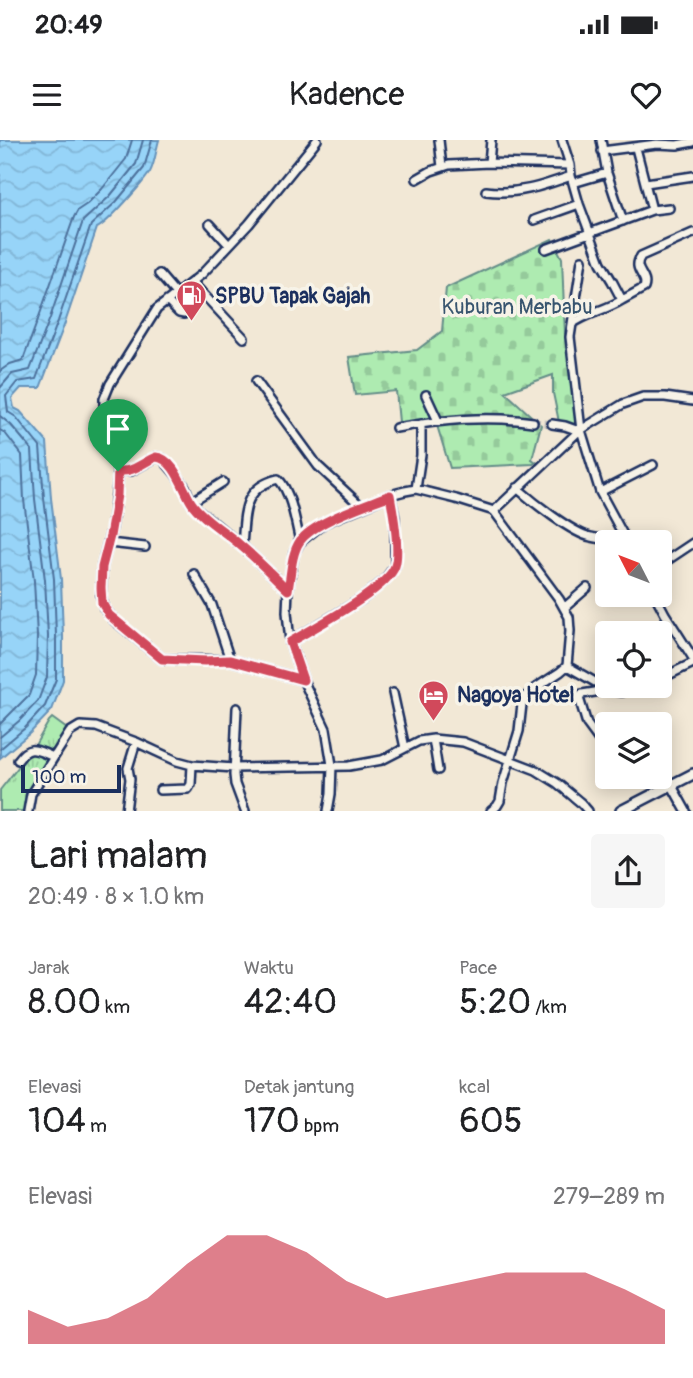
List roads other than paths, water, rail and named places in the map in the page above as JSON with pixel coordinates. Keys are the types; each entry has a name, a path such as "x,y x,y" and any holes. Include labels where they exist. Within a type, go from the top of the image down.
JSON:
{"main road":[{"path":"672,784 693,774"},
{"path":"621,811 662,789"}],"street":[{"path":"303,680 230,660 162,659 114,620 104,608 101,596 102,567 117,495 118,471 104,412 104,399 157,309 193,283 229,245 317,140"},
{"path":"439,140 442,167"},
{"path":"489,163 491,140"},
{"path":"562,140 579,204 601,263 622,300"},
{"path":"601,140 607,173 623,221"},
{"path":"603,151 693,142"},
{"path":"636,148 652,210"},
{"path":"417,179 442,167 489,163 570,165"},
{"path":"486,191 517,192 607,173"},
{"path":"646,183 693,176"},
{"path":"534,220 579,204"},
{"path":"546,249 652,210 669,208"},
{"path":"210,224 229,245"},
{"path":"572,324 643,288 646,282 637,266 641,256 693,233"},
{"path":"582,260 569,337 580,430 600,492 621,530"},
{"path":"159,274 193,303 192,308"},
{"path":"193,283 244,338"},
{"path":"167,301 178,313 184,314"},
{"path":"256,381 318,466 362,507"},
{"path":"426,395 439,421"},
{"path":"494,511 580,430 623,404 643,397 693,401"},
{"path":"396,428 439,421 491,419 533,422"},
{"path":"416,489 421,455 421,424"},
{"path":"552,424 580,430"},
{"path":"118,471 131,471 149,460 161,457 176,473 198,510 242,546 288,590"},
{"path":"600,492 653,465"},
{"path":"242,546 249,498 259,486 278,479 291,505 300,542"},
{"path":"191,502 223,482"},
{"path":"517,488 540,507 588,537 595,538"},
{"path":"328,811 332,765 326,729 303,680 290,642 288,590 294,554 307,534 324,523 390,495 416,489 494,511 559,599 569,617 567,666 527,696 522,705 519,730 500,801 491,811"},
{"path":"290,642 362,599 384,581 395,566 395,518 390,495"},
{"path":"109,543 145,547"},
{"path":"672,557 693,543"},
{"path":"194,574 212,605 230,660"},
{"path":"564,608 587,588"},
{"path":"661,607 689,645 693,660 672,672"},
{"path":"567,666 595,682"},
{"path":"595,692 582,694 579,698 587,724 595,735"},
{"path":"393,693 405,748"},
{"path":"237,708 235,785 245,811"},
{"path":"28,811 32,794 54,757 70,732 80,726 96,727 177,761 192,765 234,768 349,766 382,760 419,741 433,739 463,743 536,770 557,783 588,811"},
{"path":"433,739 438,770"},
{"path":"126,811 131,779 128,768 136,742"},
{"path":"18,760 30,749 54,757"},
{"path":"160,790 188,789 191,784 192,765"},
{"path":"672,786 686,811"}],"water":[{"path":"0,140 159,140 150,172 117,211 97,228 40,388 21,388 12,398 14,408 20,411 47,442 61,579 63,680 52,710 0,758"}],"tunnel":[{"path":"533,422 552,424"}],"place":[{"name":"SPBU Tapak Gajah","path":"192,323"},
{"name":"Nagoya Hotel","path":"434,722"}],"park label":[{"name":"Kuburan Merbabu","path":"517,307"}]}
